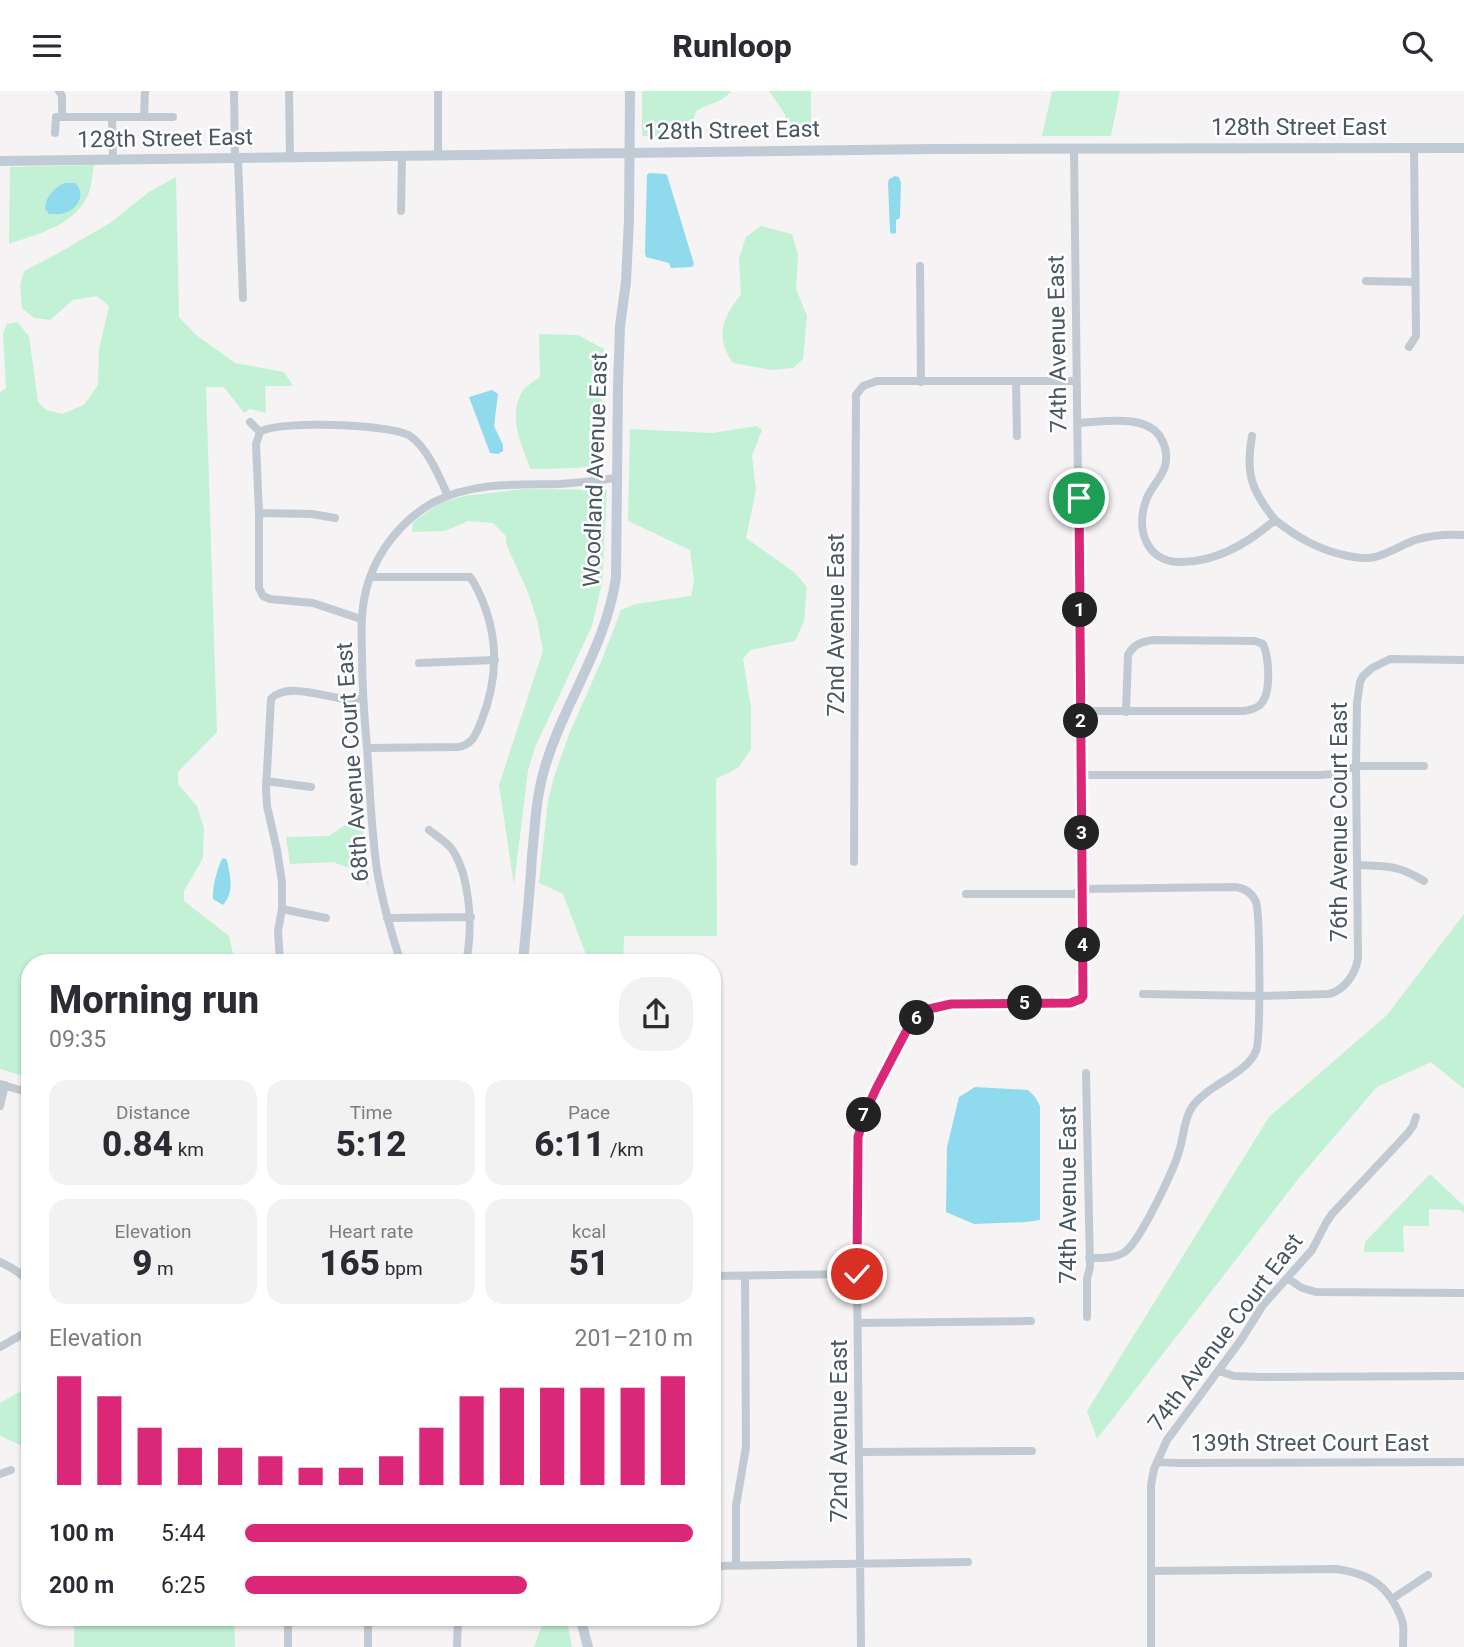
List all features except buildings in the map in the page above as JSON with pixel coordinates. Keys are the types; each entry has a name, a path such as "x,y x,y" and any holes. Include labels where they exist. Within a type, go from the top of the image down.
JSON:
{"street":[{"path":"59,91 62,96 62,117"},
{"path":"144,117 145,91"},
{"path":"234,91 243,297"},
{"path":"289,91 290,157"},
{"path":"438,91 438,154"},
{"name":"Woodland Avenue East","path":"524,954 540,783 555,737 601,639 617,568 619,342 628,249 630,91"},
{"path":"55,133 55,117 173,117"},
{"path":"112,117 113,160"},
{"path":"1409,347 1416,336 1415,148"},
{"name":"128th Street East","path":"0,161 932,149 1464,148"},
{"name":"74th Avenue East","path":"916,1019 929,1009 951,1004 1070,1003 1081,999 1084,993 1074,149"},
{"path":"401,211 402,156"},
{"path":"920,266 921,382 1076,381"},
{"path":"1366,281 1415,282"},
{"name":"72nd Avenue East","path":"854,862 856,400 863,386 877,381 921,382"},
{"path":"1016,381 1017,436"},
{"path":"250,422 260,432"},
{"path":"1078,423 1140,422 1154,430 1161,438 1166,454 1165,466 1145,502 1143,525 1146,542 1154,554 1166,560 1179,562 1208,558 1234,549 1275,520"},
{"path":"361,619 313,603 270,599 265,597 259,588 256,444 260,432 278,426 356,426 395,430 414,438 432,462 448,496"},
{"path":"1252,436 1250,473 1254,489 1275,520 1315,547 1364,558 1378,556 1422,538 1464,535"},
{"name":"68th Avenue Court East","path":"398,954 387,918 374,851 362,699 361,619 370,577 394,535 419,511 448,496 490,487 617,478"},
{"path":"259,513 312,514 335,518"},
{"path":"367,748 464,747 471,742 487,708 495,660 492,629 472,578 370,577"},
{"path":"1080,711 1126,712 1251,710 1259,706 1264,699 1268,686 1268,657 1263,644 1153,640 1142,642 1132,648 1128,655 1126,712"},
{"name":"76th Avenue Court East","path":"1259,996 1329,994 1345,983 1356,968 1357,692 1363,676 1390,659 1464,660"},
{"path":"419,663 495,660"},
{"path":"279,954 281,868 267,806 266,781 270,706 274,695 288,691 362,699"},
{"path":"1082,775 1320,775 1333,774 1356,766 1424,766"},
{"path":"266,781 311,787"},
{"path":"429,830 451,848 460,864 469,897 471,917 467,954"},
{"path":"1357,865 1397,867 1424,881"},
{"path":"966,894 1074,894 1082,889 1235,887 1245,890 1256,902 1259,917 1259,996 1258,1047 1255,1054 1233,1074 1207,1091 1192,1107 1170,1176 1128,1250 1113,1257 1089,1258"},
{"path":"282,909 326,918"},
{"path":"387,918 471,917"},
{"path":"1143,994 1259,996"},
{"name":"72nd Avenue East","path":"861,1647 858,1137 876,1089 904,1035 916,1019"},
{"name":"74th Avenue East","path":"1086,1073 1090,1266 1087,1279 1087,1317"},
{"path":"0,1106 2,1084 21,1090"},
{"name":"74th Avenue Court East","path":"1152,1647 1151,1485 1167,1440 1219,1371 1263,1305 1312,1250 1332,1214 1408,1133 1416,1117"},
{"path":"0,1262 21,1276"},
{"path":"721,1276 857,1274"},
{"path":"736,1565 736,1506 746,1447 745,1276"},
{"path":"1287,1278 1302,1288 1316,1292 1464,1293"},
{"path":"858,1323 1031,1321"},
{"path":"0,1347 21,1335"},
{"path":"1219,1371 1243,1377 1464,1376"},
{"path":"859,1452 1032,1451"},
{"name":"139th Street Court East","path":"1157,1462 1464,1462"},
{"path":"0,1474 11,1470"},
{"path":"721,1566 968,1562"},
{"path":"1151,1571 1337,1569 1365,1575 1392,1598 1402,1621 1403,1647"},
{"path":"1392,1598 1428,1575"},
{"path":"288,1626 288,1647"},
{"path":"368,1626 368,1647"},
{"path":"457,1647 458,1626"},
{"path":"582,1626 588,1647"}],"green space":[{"path":"642,91 731,91 722,99 696,112 694,136 642,136"},
{"path":"769,91 811,91 811,136 791,136 785,114"},
{"path":"1052,91 1120,91 1111,136 1042,136"},
{"path":"94,165 89,193 73,215 53,228 9,244 10,167"},
{"path":"176,177 179,317 196,335 235,363 284,372 293,386 265,386 266,413 250,409 244,413 224,387 206,387 217,732 178,772 178,784 197,806 204,828 203,858 184,891 184,901 229,936 233,954 21,954 21,1075 0,1069 0,392 6,388 3,333 7,324 17,322 29,336 38,402 46,410 62,414 84,405 98,385 99,350 109,306 97,296 73,300 50,320 34,318 22,308 20,285 24,271 110,223 149,192"},
{"path":"761,226 792,234 798,255 796,289 807,316 803,359 793,368 772,370 733,363 722,336 729,311 741,294 739,258 746,237"},
{"path":"539,334 578,335 604,349 602,464 578,468 531,469 523,451 516,411 522,392 540,377"},
{"path":"757,426 762,430 752,456 756,490 746,538 794,572 807,587 804,621 795,641 750,650 743,659 751,708 751,749 738,768 716,779 717,936 624,936 623,954 586,954 563,894 539,883 548,800 555,774 621,610 636,604 691,596 694,581 690,550 628,521 630,429 712,433"},
{"path":"524,489 607,490 602,583 592,626 536,745 528,770 514,885 499,785 543,651 537,620 506,544 506,536 493,523 468,521 445,531 412,532 413,522 440,503 464,496"},
{"path":"359,801 369,887 360,872 333,862 290,864 286,837 329,836 351,821"},
{"path":"1464,914 1464,1089 1431,1062 1377,1087 1299,1178 1097,1439 1087,1411 1269,1117 1387,1015"},
{"path":"1430,1174 1464,1206 1464,1213 1461,1210 1429,1209 1429,1226 1403,1226 1404,1252 1364,1252 1365,1242"},
{"path":"21,1391 21,1446 0,1435 0,1403"},
{"path":"74,1626 234,1626 235,1647 74,1647"},
{"path":"542,1626 568,1626 572,1647 534,1647"}],"water":[{"path":"649,173 667,175 694,264 692,267 671,268 669,263 646,257"},
{"path":"899,177 901,183 900,218 896,220 896,233 892,234 888,183 889,179"},
{"path":"65,183 75,183 78,187 78,203 65,213 49,214 45,205 49,197"},
{"path":"492,390 498,394 494,426 503,445 503,451 498,454 490,453 469,397"},
{"path":"224,858 227,860 231,883 229,895 223,905 213,899 213,895 217,873"},
{"path":"975,1087 1028,1090 1040,1106 1040,1220 974,1224 946,1212 947,1147 959,1097"}],"route":[{"path":"857,1274 858,1137 876,1089 910,1024 929,1009 951,1004 1070,1003 1083,996 1079,498"}]}
